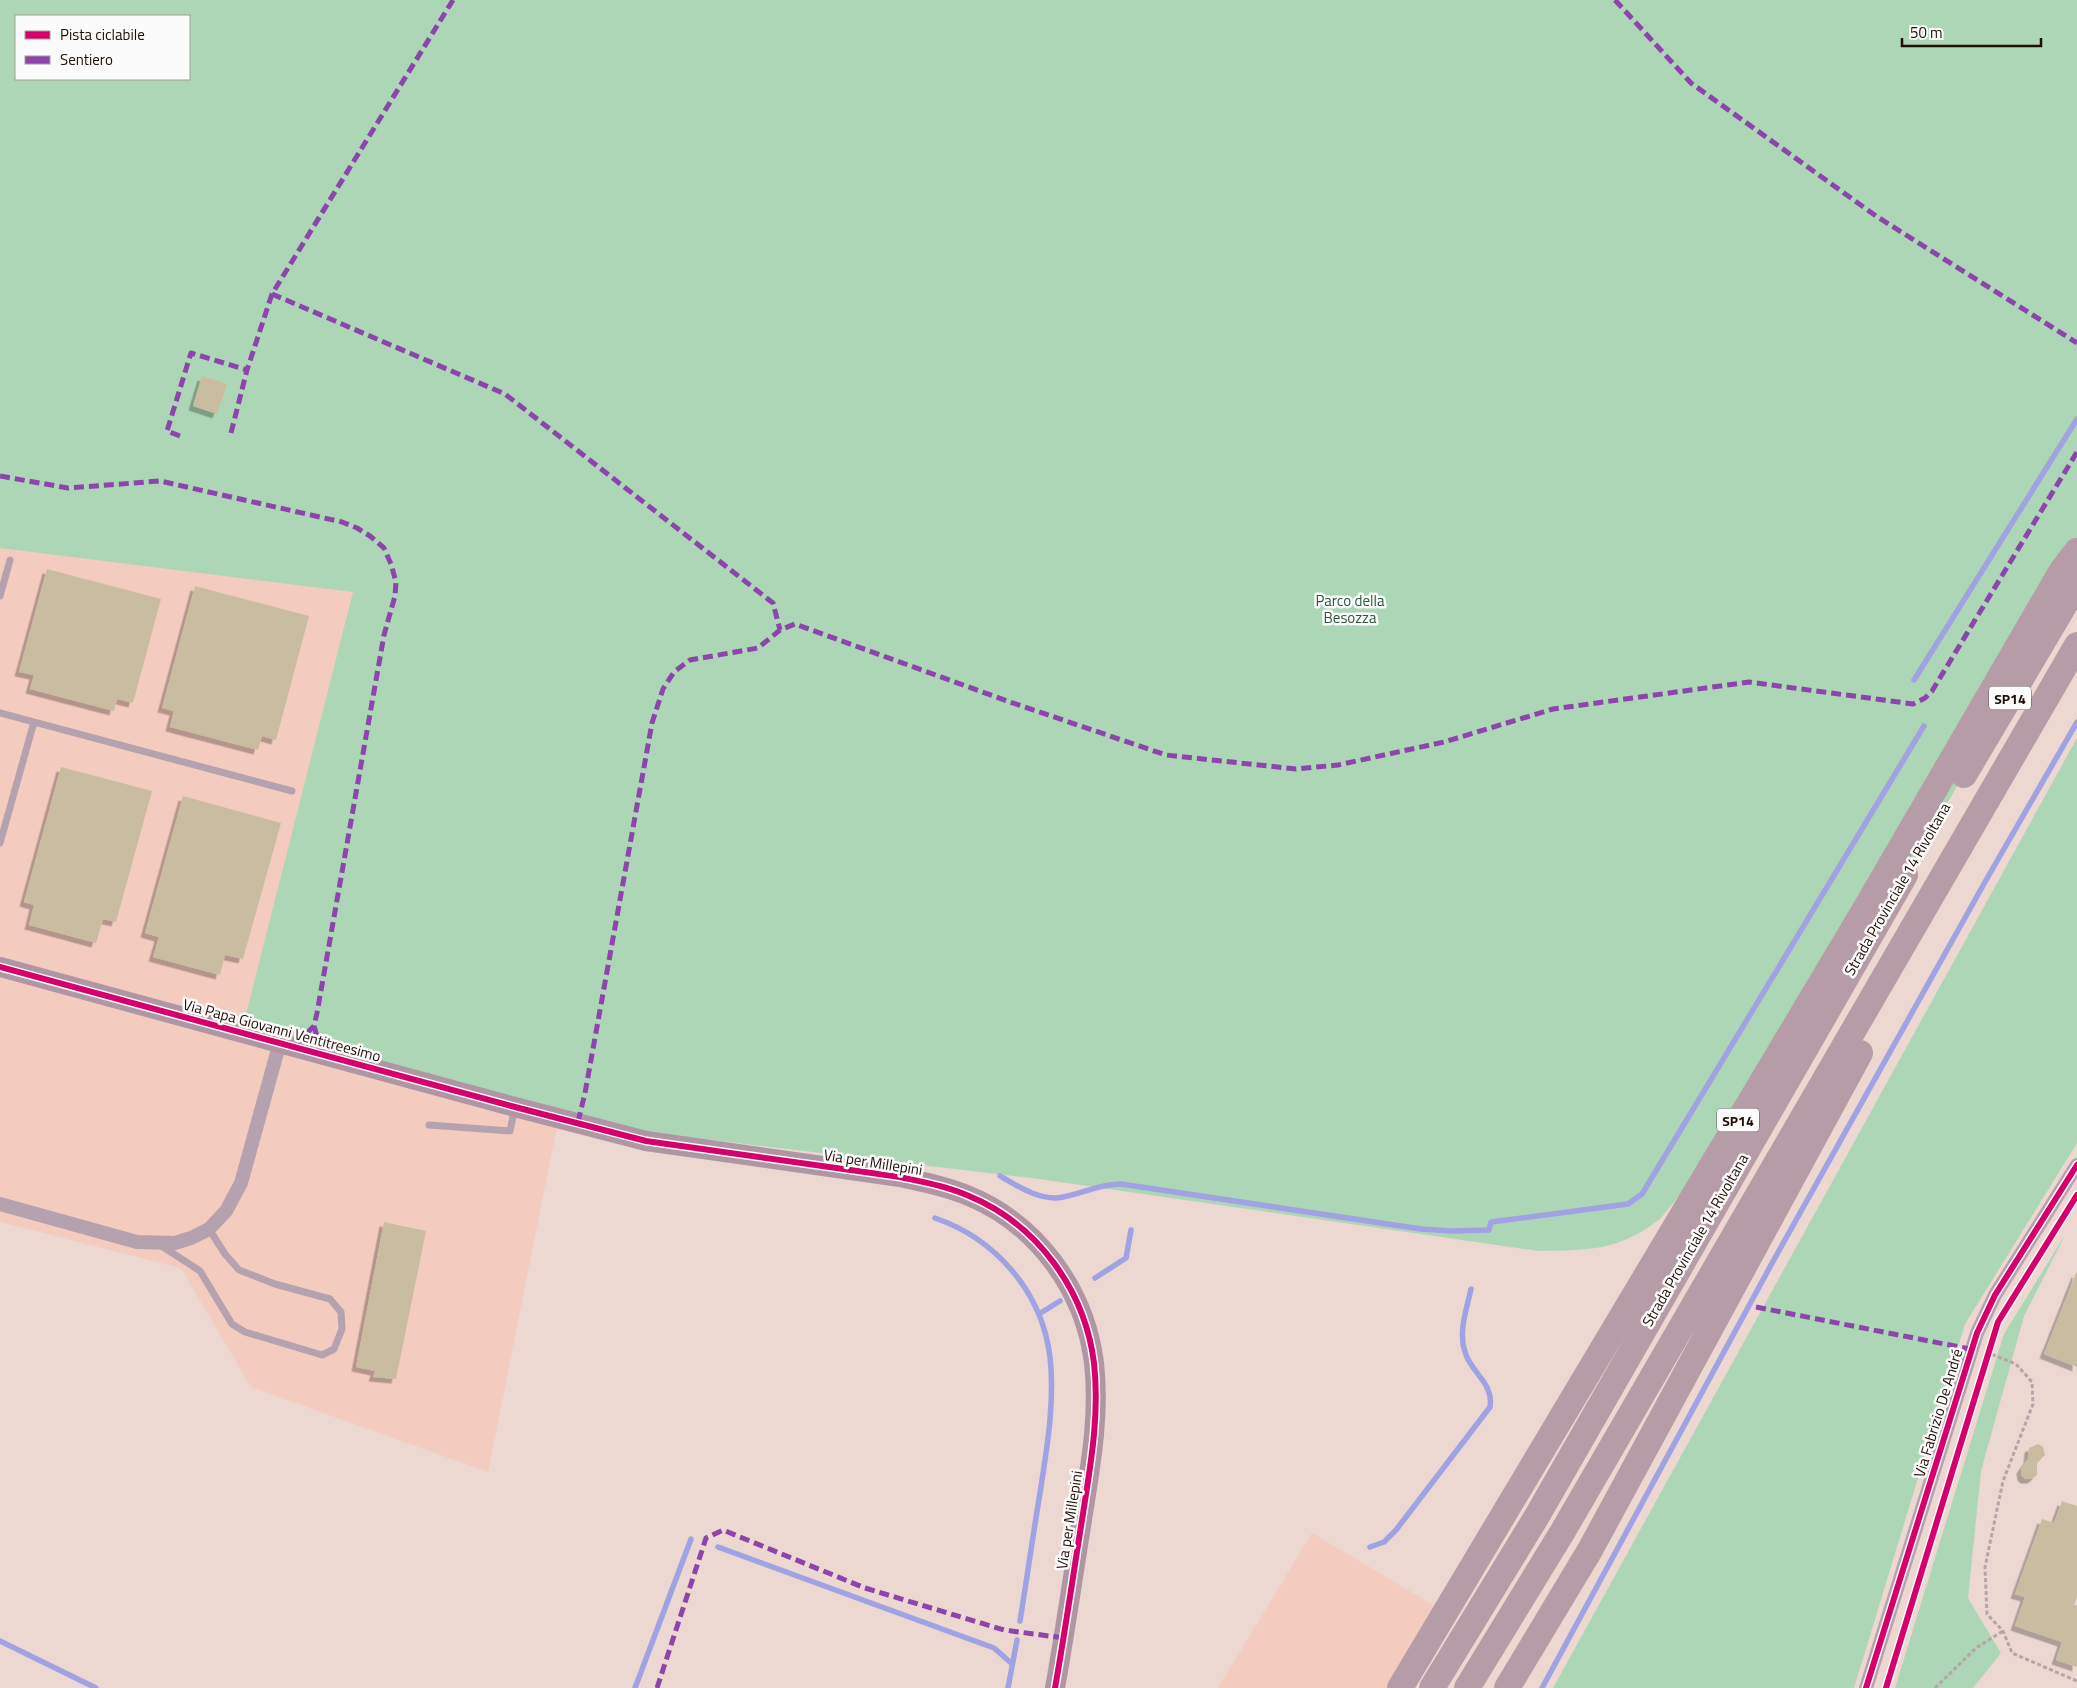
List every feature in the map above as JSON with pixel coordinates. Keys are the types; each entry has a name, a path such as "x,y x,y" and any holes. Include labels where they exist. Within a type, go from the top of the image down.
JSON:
{"highway":[{"name":"SP14","path":"1400,1688 1864,911 2056,581 2077,552"},
{"name":"Strada Provinciale 14 Rivoltana","path":"1432,1688 1537,1516 1942,811 2077,584"},
{"name":"Strada Provinciale 14 Rivoltana","path":"1467,1688 1568,1522 2077,645"},
{"name":"SP14","path":"1507,1688 1590,1550 1945,898 2077,673"}],"street":[{"name":"Via Papa Giovanni Ventitreesimo","path":"0,967 515,1107 558,1117"},
{"path":"0,1204 137,1242 175,1243 209,1229 226,1211 241,1183 280,1042"},
{"name":"Via per Millepini","path":"558,1117 646,1141 900,1177 941,1186 970,1196 998,1211 1022,1229 1044,1251 1066,1280 1081,1313 1091,1347 1096,1383 1094,1442 1055,1688"},
{"name":"Via Fabrizio De André","path":"1866,1688 1970,1349 1995,1295 2077,1165"}],"lane":[{"path":"0,596 10,560"},
{"path":"0,713 292,790"},
{"path":"0,843 34,722"},
{"path":"429,1125 510,1131 515,1107"},
{"path":"157,1244 200,1270 232,1324 246,1332 322,1356 334,1349 342,1329 341,1312 330,1299 275,1284 239,1270 209,1229"}],"path":[{"path":"1985,1362 1990,1345"},
{"path":"1970,1349 1988,1352 2016,1364 2032,1382 2033,1404 2003,1481 1986,1567 1987,1614 2003,1631 2012,1653 2077,1681"},
{"path":"1935,1688 1976,1648 2003,1631"}],"shaded area":[{"path":"0,531 357,591 560,1111 488,1472 251,1387 181,1268 0,1222"},
{"path":"1312,1533 1440,1609 1391,1688 1218,1688"}],"green space":[{"name":"Parco della Besozza","path":"0,0 2077,0 2077,582 1811,1035 1660,1219 1645,1230 1617,1243 1589,1249 1539,1251 1039,1179 610,1128 241,1034 353,592 0,548"},
{"path":"2077,738 2077,1143 1965,1324 1854,1688 1553,1688"},
{"path":"2065,1235 2024,1316 1981,1471 1968,1598 2001,1653 1973,1688 1895,1688 2004,1334"}],"building":[{"path":"202,376 227,384 217,414 193,406"},
{"path":"47,569 161,599 133,703 117,699 114,711 30,689 34,675 19,672"},
{"path":"195,586 309,616 276,740 262,736 258,750 170,727 174,711 162,708"},
{"path":"61,767 152,791 116,922 103,919 96,943 29,925 34,905 24,902"},
{"path":"183,796 281,823 243,959 225,955 220,975 153,957 159,937 145,933"},
{"path":"384,1222 426,1231 396,1379 373,1377 375,1371 356,1367"},
{"path":"2077,1273 2077,1367 2044,1354"},
{"path":"2038,1444 2043,1447 2045,1455 2037,1463 2037,1475 2032,1479 2025,1479 2022,1476 2021,1469 2028,1459 2029,1448"},
{"path":"2062,1501 2077,1506 2077,1597 2074,1605 2077,1605 2077,1667 2056,1660 2062,1642 2015,1626 2025,1597 2015,1594 2042,1519 2054,1523"}],"waterway":[{"path":"1914,680 2077,419"},
{"path":"1542,1688 1771,1265 1985,882 2077,722"},
{"path":"1000,1176 1030,1192 1055,1198 1113,1184 1121,1184 1421,1229 1452,1231 1489,1230 1491,1222 1628,1204 1642,1194 1924,726"},
{"path":"935,1218 957,1227 978,1239 996,1254 1026,1290 1037,1311 1045,1333 1050,1357 1052,1391 1050,1425 1020,1621"},
{"path":"1095,1278 1126,1258 1131,1230"},
{"path":"1370,1547 1384,1542 1396,1530 1490,1407 1489,1391 1468,1359 1463,1344 1464,1320 1471,1289"},
{"path":"1039,1314 1060,1301"},
{"path":"635,1688 691,1539"},
{"path":"718,1547 994,1648 1010,1662"},
{"path":"1008,1688 1017,1640"},
{"path":"0,1641 96,1688"}],"marked path":[{"path":"453,0 272,294 505,394 773,603 780,630"},
{"path":"1615,0 1691,83 1876,216 2077,343"},
{"path":"231,433 247,370 272,294"},
{"path":"180,436 167,431 191,353 247,370"},
{"path":"578,1122 585,1093 652,723 663,689 674,672 690,660 758,648 780,630 795,624 1010,702 1166,755 1296,769 1338,765 1444,742 1553,709 1749,682 1913,704 1925,698 1932,691 2077,452"},
{"path":"0,476 68,488 160,481 342,522 370,536 384,548 396,582 395,596 384,635 317,1013 314,1026 294,1046"},
{"path":"314,1026 322,1054"},
{"path":"1756,1307 1970,1349"},
{"path":"657,1688 706,1538 723,1530 865,1588 1004,1630 1064,1638"}],"cycle path":[{"path":"0,967 646,1141 900,1177 952,1190 994,1208 1036,1242 1054,1263 1068,1285 1080,1310 1089,1336 1094,1363 1096,1403 1093,1442 1055,1688"},
{"path":"1866,1688 1977,1333 1995,1295 2077,1165"},
{"path":"1886,1688 1998,1322 2077,1195"}]}
